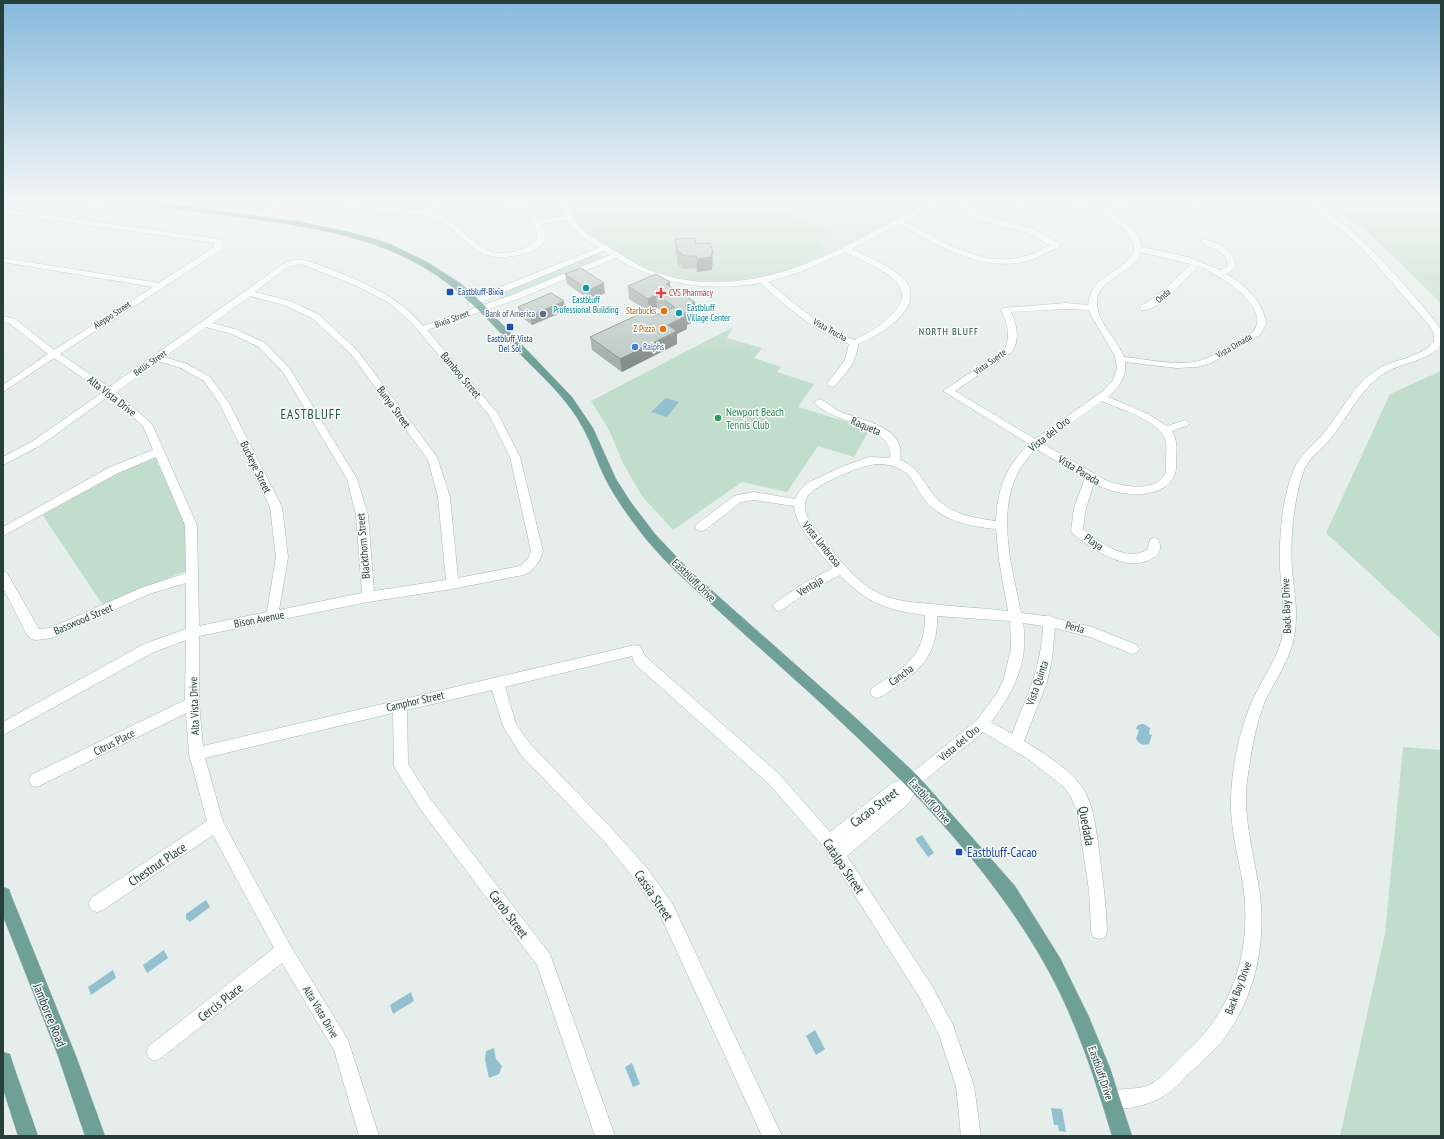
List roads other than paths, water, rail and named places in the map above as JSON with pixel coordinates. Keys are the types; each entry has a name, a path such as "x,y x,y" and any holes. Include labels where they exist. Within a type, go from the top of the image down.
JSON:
{"main road":[{"name":"Eastbluff Drive","path":"406,255 440,273 480,305 569,399 588,428 611,479 626,504 651,537 686,574 853,724 912,781 987,865 1009,892 1054,964 1083,1023 1101,1068 1122,1136"},
{"name":"Jamboree Road","path":"3,895 67,1056 95,1136"},
{"path":"3,1061 28,1136"}],"street":[{"name":"Aleppo Street","path":"3,390 54,354 158,285 206,255"},
{"path":"494,255 506,255"},
{"path":"480,305 491,294 586,255"},
{"path":"480,305 515,297 616,256 651,273 686,281 726,284 761,280 795,271 831,255"},
{"name":"Vista Trucha","path":"761,280 818,324 847,341 854,343 871,336 887,324 904,302 907,292 905,285 896,277 856,255"},
{"path":"969,255 989,261 1008,262 1022,260 1033,255"},
{"path":"1121,359 1116,348 1097,318 1092,300 1096,289 1102,283 1130,263 1137,255"},
{"name":"Vista Ornada","path":"1121,359 1171,365 1194,365 1208,361 1257,333 1262,325 1262,320 1254,302 1241,287 1221,273 1196,262 1170,255"},
{"path":"1221,273 1231,268 1232,265 1229,255"},
{"name":"Back Bay Drive","path":"1111,1100 1148,1095 1167,1085 1217,1033 1228,1016 1247,973 1254,920 1251,886 1238,815 1239,782 1249,735 1259,700 1282,658 1288,638 1289,613 1285,570 1286,547 1294,485 1300,465 1334,427 1365,384 1382,371 1430,352 1436,347 1439,341 1439,334 1432,323 1374,255"},
{"path":"3,260 158,285"},
{"name":"Bellis Street","path":"3,460 37,442 158,358 271,277 284,265 293,262"},
{"name":"Bamboo Street","path":"293,262 302,262 360,284 392,301 414,320 493,414 515,457 537,551 533,562"},
{"name":"Onda","path":"1144,308 1153,304 1166,294 1196,262"},
{"name":"Bunya Street","path":"248,293 287,303 315,316 354,352 432,459 444,497 452,584"},
{"name":"Bixia Street","path":"420,328 480,305"},
{"name":"Vista Suerte","path":"1035,443 948,391 1009,350 1012,344 1013,332 1012,324 1005,310 1066,306 1093,308"},
{"name":"Alta Vista Drive","path":"6,322 110,392 147,424 191,525 193,632 192,703 196,754 216,824 284,951 342,1046 369,1136"},
{"name":"Blackthorn Street","path":"205,324 235,332 262,345 292,378 352,479 362,515 368,597"},
{"path":"832,384 849,363 853,354 854,343"},
{"name":"Buckeye Street","path":"158,358 184,366 208,379 224,403 276,507 282,557 272,617"},
{"name":"Vista del Oro","path":"912,781 982,724 1002,697 1011,676 1018,649 1016,616 1001,526 1003,497 1011,474 1024,454 1035,443 1101,397 1114,385 1118,380 1121,371 1121,359"},
{"path":"1101,397 1155,422 1165,430 1185,423"},
{"name":"Raqueta","path":"819,402 825,408 875,428 887,436 895,445 897,451 894,462"},
{"name":"Vista Parada","path":"1035,443 1090,478 1112,487 1128,490 1142,490 1158,486 1165,481 1171,471 1171,440 1165,430"},
{"path":"3,532 114,470 159,452"},
{"path":"701,527 738,498 754,496 799,503 804,493 813,485 863,462 877,460 894,462 913,472 930,499 947,512 970,521 1001,526"},
{"name":"Playa","path":"1090,478 1080,508 1077,531 1108,551 1128,558 1137,559 1150,555 1154,551 1154,542"},
{"name":"Vista Umbrosa","path":"799,503 800,516 804,523 842,569 863,590 882,601 897,605 931,609 1016,616"},
{"name":"Bison Avenue","path":"3,729 149,648 193,632 368,597 452,584 523,570 533,562"},
{"name":"Ventaja","path":"779,606 808,586 842,569"},
{"name":"Basswood Street","path":"3,576 31,629 36,635 52,633 145,592 192,576"},
{"name":"Cancha","path":"876,692 906,673 923,656 931,635 931,609"},
{"name":"Perla","path":"1016,616 1049,620 1096,633 1132,649"},
{"name":"Vista Quinta","path":"1016,744 1025,717 1040,682 1046,657 1049,620"},
{"name":"Camphor Street","path":"196,754 635,650"},
{"name":"Catalpa Street","path":"635,650 640,660 774,779 833,848 926,992 947,1031 965,1086 971,1136"},
{"name":"Cassia Street","path":"497,683 510,726 526,750 609,836 641,874 666,909 772,1136"},
{"name":"Citrus Place","path":"36,780 192,703"},
{"name":"Carob Street","path":"400,705 401,765 426,805 544,960 605,1136"},
{"name":"Quedada","path":"982,724 1016,744 1069,782 1077,792 1083,803 1097,890 1099,931"},
{"name":"Cacao Street","path":"833,848 904,798 912,781"},
{"name":"Chestnut Place","path":"97,904 216,824"},
{"name":"Cercis Place","path":"155,1052 284,951"}],"water":[{"path":"666,398 679,402 667,417 651,412"},
{"path":"1144,724 1150,728 1149,734 1152,735 1149,744 1141,744 1136,739 1139,730 1136,729 1137,726"},
{"path":"922,835 934,853 928,857 915,839"},
{"path":"206,900 210,907 190,922 186,919 186,914"},
{"path":"164,950 168,958 147,973 143,965"},
{"path":"113,970 116,978 91,995 88,987"},
{"path":"411,992 414,1001 393,1014 390,1005"},
{"path":"815,1030 825,1049 816,1055 806,1036"},
{"path":"494,1048 496,1059 502,1066 499,1074 489,1078 485,1060 486,1051"},
{"path":"632,1063 640,1084 633,1087 625,1067"},
{"path":"1051,1108 1062,1109 1066,1132 1059,1131 1058,1125 1054,1125"}],"place":[{"name":"Eastbluff Professional Building","path":"586,288"},
{"name":"Eastbluff-Bixia","path":"450,292"},
{"name":"CVS Pharmacy","path":"661,293"},
{"name":"Starbucks","path":"664,311"},
{"name":"Eastbluff Village Center","path":"679,313"},
{"name":"Bank of America","path":"543,314"},
{"name":"Eastbluff-Vista Del Sol","path":"510,327"},
{"name":"Z Pizza","path":"663,329"},
{"name":"Ralphs","path":"635,347"},
{"name":"Newport Beach Tennis Club","path":"718,418"},
{"name":"Eastbluff-Cacao","path":"959,852"}],"district":[{"name":"NORTH BLUFF","path":"949,331"},
{"name":"EASTBLUFF","path":"311,414"}]}
